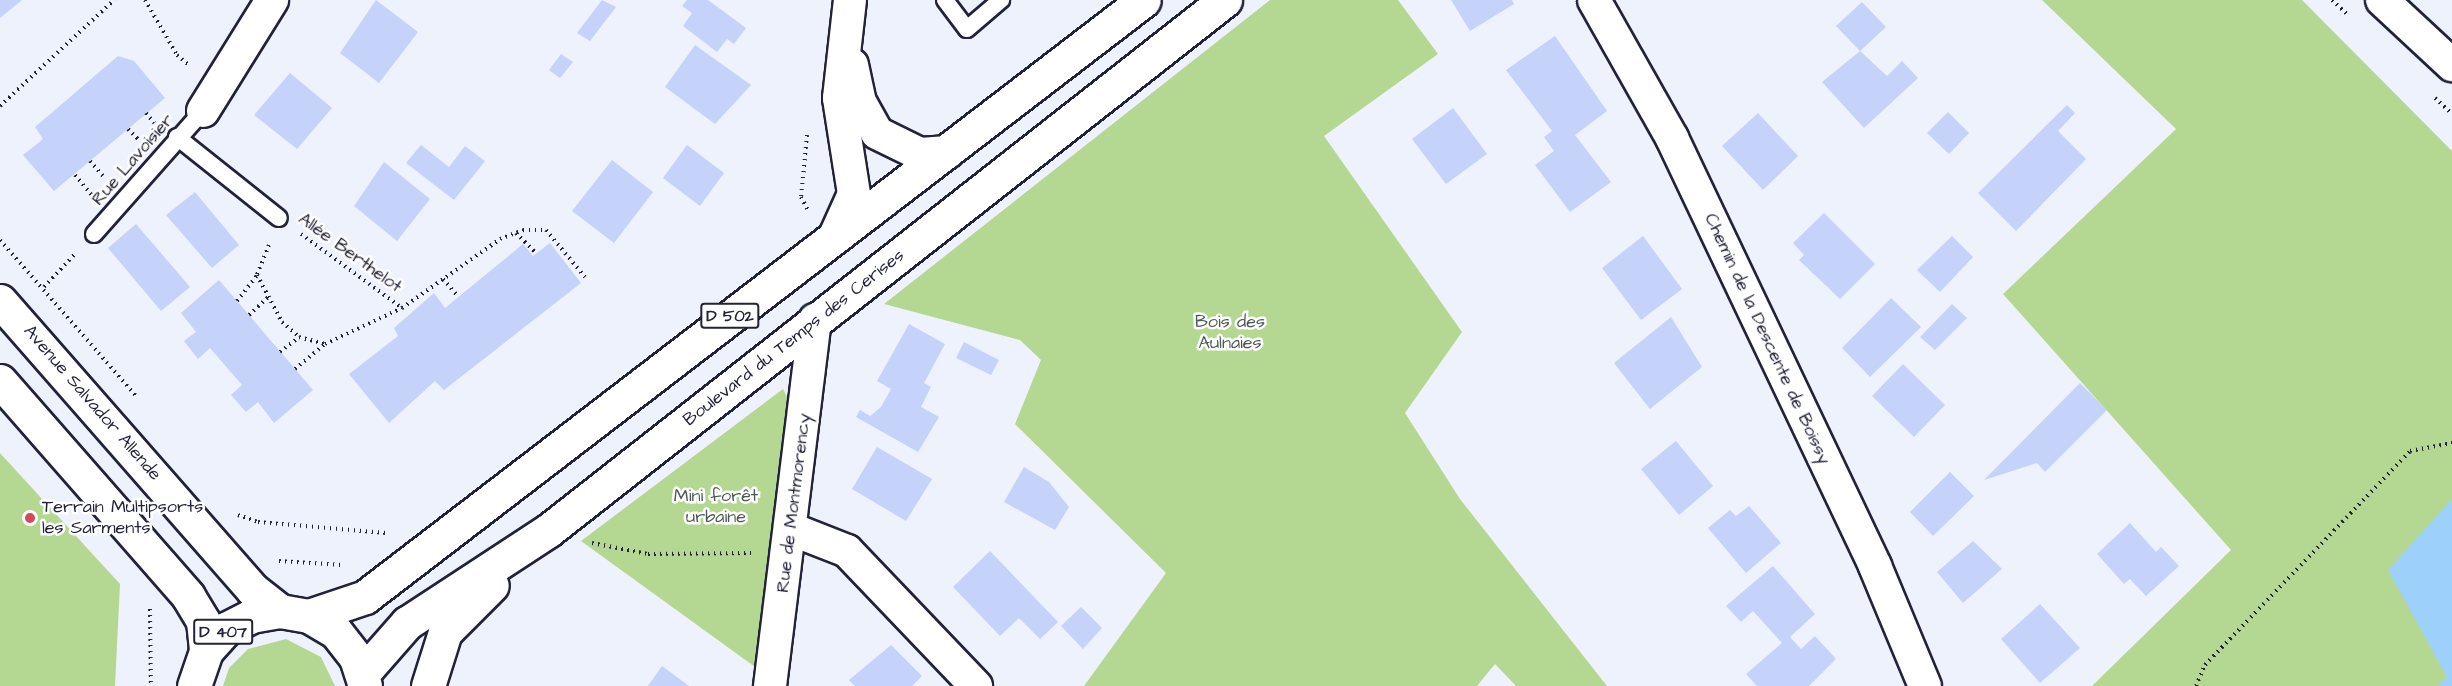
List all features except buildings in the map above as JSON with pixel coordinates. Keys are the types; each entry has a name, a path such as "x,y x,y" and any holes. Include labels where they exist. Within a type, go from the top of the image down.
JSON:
{"main road":[{"name":"D 502","path":"294,614 365,597 1144,0"},
{"name":"Boulevard du Temps des Cerises","path":"364,680 407,623 549,530 1225,0"},
{"name":"Avenue Salvador Allende","path":"0,301 252,589 294,614"},
{"name":"D 407","path":"0,381 188,596 203,621 206,651 194,686"},
{"path":"428,686 445,632 549,530"},
{"name":"D 407","path":"206,651 238,621 294,614 348,644 364,680"}],"street":[{"path":"211,100 272,0"},
{"name":"Chemin de la Descente de Boissy","path":"1594,0 1672,138 1875,566 1925,686"},
{"path":"2382,0 2452,65"},
{"path":"849,14 860,102 877,133 920,154 948,152"},
{"path":"835,236 854,194 839,98 849,14"},
{"name":"Rue de Montmorency","path":"770,686 815,320"},
{"path":"789,540 847,551 976,686"}],"lane":[{"path":"945,0 967,28 1002,0"},
{"name":"Rue Lavoisier","path":"94,234 211,100"},
{"path":"177,137 279,218"}],"path":[{"path":"0,106 114,0"},
{"path":"145,0 177,55 211,100"},
{"name":"Allée Berthelot","path":"237,301 257,275 279,218 402,308"},
{"name":"Allée Berthelot","path":"295,369 325,344 402,308 516,233 546,230 585,277"},
{"path":"516,233 535,252"},
{"path":"44,287 94,234"},
{"path":"0,240 44,287 142,404"},
{"path":"257,275 282,322 299,337 325,344"},
{"path":"443,279 456,294"},
{"path":"249,315 268,297"},
{"path":"280,352 299,337"},
{"path":"2196,686 2205,665 2410,451 2452,443"},
{"path":"581,541 648,554 789,540"}],"green space":[{"name":"Bois des Aulnaies","path":"1270,0 1398,0 1438,54 1324,136 1462,332 1405,413 1460,499 1607,686 1516,686 1495,664 1477,686 1084,686 1166,573 1015,424 1041,360 1020,340 884,304"},
{"path":"2042,0 2302,0 2452,151 2452,686 2092,686 2231,550 2003,294 2176,129"},
{"name":"Mini forêt urbaine","path":"783,389 788,399 762,672 581,541"},
{"name":"Terrain Multipsorts les Sarments","path":"0,453 120,584 115,686 0,686"},
{"path":"286,639 321,657 335,686 223,686 229,668 248,649"}],"water":[{"path":"2452,499 2452,686 2437,686 2447,677 2388,570"}],"place":[{"name":"Terrain Multipsorts les Sarments","path":"30,518"}]}
